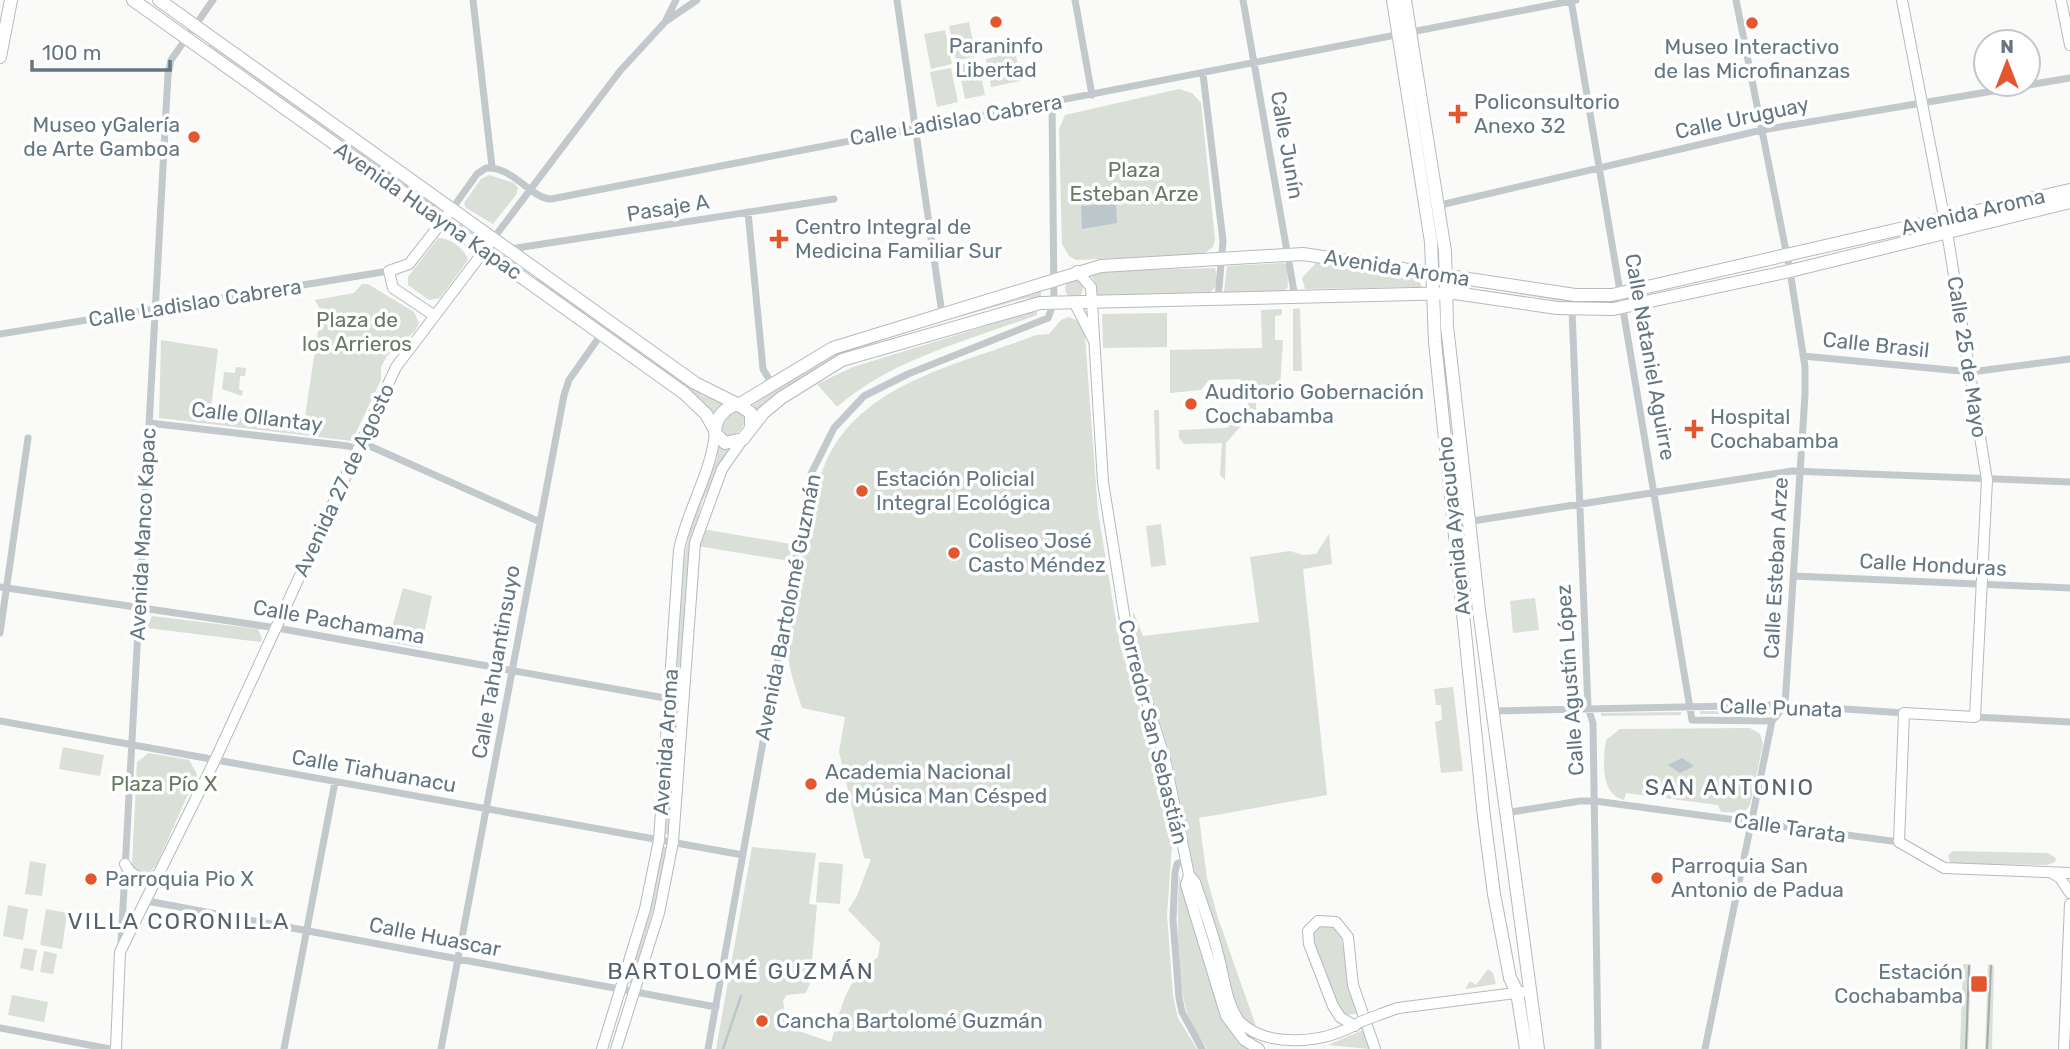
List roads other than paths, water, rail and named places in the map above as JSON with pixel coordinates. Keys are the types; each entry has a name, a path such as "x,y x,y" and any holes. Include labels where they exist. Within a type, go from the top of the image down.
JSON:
{"main road":[{"path":"0,57 11,0"},
{"name":"Avenida Huayna Kapac","path":"133,0 694,401 715,431"},
{"name":"Avenida Huayna Kapac","path":"159,0 695,383 738,404"},
{"name":"Avenida Ayacucho","path":"1393,0 1405,35"},
{"name":"Avenida Ayacucho","path":"1405,0 1405,35 1432,207 1446,275 1469,522 1523,992 1526,1049"},
{"name":"Avenida Aroma","path":"738,404 773,386 811,358 833,348 1077,271 1101,266 1289,254 1320,256 1575,295 1621,294 2070,190"},
{"name":"Avenida Aroma","path":"751,426 793,388 842,360 1010,309 1054,302 1446,293 1572,310 1623,307 1790,271 2070,202"},
{"name":"Avenida Ayacucho","path":"1432,207 1433,294 1483,817 1510,978 1523,992 1538,1049"},
{"path":"738,404 751,413 751,426 743,439 725,443 715,431 722,412 738,404"}],"street":[{"name":"Avenida Manco Kapac","path":"116,1049 154,310 169,74 171,60 213,0"},
{"path":"474,0 492,167"},
{"name":"Avenida 27 de Agosto","path":"666,21 676,0"},
{"name":"Avenida 27 de Agosto","path":"120,952 215,760 396,367 621,71 666,21 697,0"},
{"path":"897,0 942,314"},
{"path":"1075,0 1092,96"},
{"name":"Calle Junín","path":"1243,0 1295,297"},
{"name":"Calle Ladislao Cabrera","path":"0,334 389,271 409,264 477,174 492,167 551,199 915,127 1092,96 1254,61 1405,35 1573,0"},
{"name":"Calle Nataniel Aguirre","path":"1573,0 1692,706 1692,720"},
{"name":"Calle Esteban Arze","path":"1736,0 1790,271 1804,356 1805,394 1785,705"},
{"name":"Calle 25 de Mayo","path":"1902,0 1947,232 1987,480 1984,585 1975,717"},
{"path":"2061,0 2070,45"},
{"path":"1203,74 1223,241 1218,299"},
{"name":"Calle Uruguay","path":"1432,207 1762,130 2070,78"},
{"path":"1052,103 1054,302"},
{"name":"Pasaje A","path":"506,249 834,199"},
{"path":"748,212 763,369 773,386"},
{"path":"389,271 393,288 435,316"},
{"name":"Corredor San Sebastián","path":"1077,271 1090,283 1095,326 1093,339 1103,482 1129,645 1165,759 1189,876 1195,882 1230,1003 1245,1029 1259,1040 1291,1046 1322,1042 1398,1008 1523,992"},
{"name":"Avenida Bartolomé Guzmán","path":"708,1049 811,474 834,428 848,410 873,391 908,374 1042,322 1048,318 1054,302"},
{"name":"Corredor San Sebastián","path":"1074,302 1093,339"},
{"name":"Calle Agustín López","path":"1572,310 1588,708 1593,723 1598,1049"},
{"name":"Calle Tahuantinsuyo","path":"441,1049 569,380 602,333"},
{"name":"Calle Brasil","path":"1804,356 1970,372 2070,359"},
{"name":"Calle Ollantay","path":"149,423 361,447 540,522"},
{"name":"Avenida Aroma","path":"602,1049 618,989 645,909 659,840 679,550 684,524 710,460 715,431"},
{"path":"0,633 3,587 28,439"},
{"name":"Avenida Aroma","path":"616,1049 659,913 673,842 695,543 713,490 743,439"},
{"path":"1453,524 1799,470 2070,482"},
{"name":"Calle Honduras","path":"1794,576 2070,588"},
{"name":"Calle Pachamama","path":"3,587 276,628 670,699"},
{"path":"1705,1049 1772,721 1785,705"},
{"name":"Calle Punata","path":"1491,711 1785,705 2070,722"},
{"path":"1899,842 1903,713"},
{"name":"Calle Punata","path":"1692,720 1772,721"},
{"name":"Calle Tiahuanacu","path":"0,721 743,855"},
{"path":"284,1049 335,782"},
{"name":"Calle Tarata","path":"1504,814 1580,801 1595,801 1899,842 1944,868 2070,873"},
{"path":"1185,860 1177,864 1174,872 1175,964 1182,1012 1202,1049"},
{"path":"125,864 134,876 141,878 156,876 161,872"},
{"path":"2052,873 2060,878 2070,893"},
{"name":"Corredor San Sebastián","path":"1189,876 1186,885 1226,1016 1244,1040 1259,1049"},
{"name":"Calle Huascar","path":"147,901 716,1007"},
{"path":"2064,1049 2070,904"},
{"path":"1358,1024 1336,1013 1309,944 1308,931 1318,921 1336,922 1348,937 1353,985 1375,1049"},
{"path":"0,1028 110,1049"}],"waterway":[{"path":"723,1049 741,996"}],"tram line":[{"path":"1966,1049 1969,966"},
{"path":"1987,1049 1991,966"}],"place":[{"name":"Paraninfo Libertad","path":"996,22"},
{"name":"Museo Interactivo de las Microfinanzas","path":"1752,23"},
{"name":"Policonsultorio Anexo 32","path":"1458,114"},
{"name":"Museo yGalería de Arte Gamboa","path":"194,137"},
{"name":"Centro Integral de Medicina Familiar Sur","path":"779,239"},
{"name":"Auditorio Gobernación Cochabamba","path":"1191,404"},
{"name":"Hospital Cochabamba","path":"1694,429"},
{"name":"Estación Policial Integral Ecológica","path":"862,491"},
{"name":"Coliseo José Casto Méndez","path":"954,553"},
{"name":"Academia Nacional de Música Man Césped","path":"811,784"},
{"name":"Parroquia San Antonio de Padua","path":"1657,878"},
{"name":"Parroquia Pio X","path":"91,879"},
{"name":"Estación Cochabamba","path":"1979,984"},
{"name":"Cancha Bartolomé Guzmán","path":"762,1021"}],"district":[{"name":"SAN ANTONIO","path":"1730,787"},
{"name":"VILLA CORONILLA","path":"179,921"},
{"name":"BARTOLOMÉ GUZMÁN","path":"741,971"}],"park label":[{"name":"Plaza Esteban Arze","path":"1134,182"},
{"name":"Plaza de los Arrieros","path":"357,332"},
{"name":"Plaza Pío X","path":"164,784"}]}
